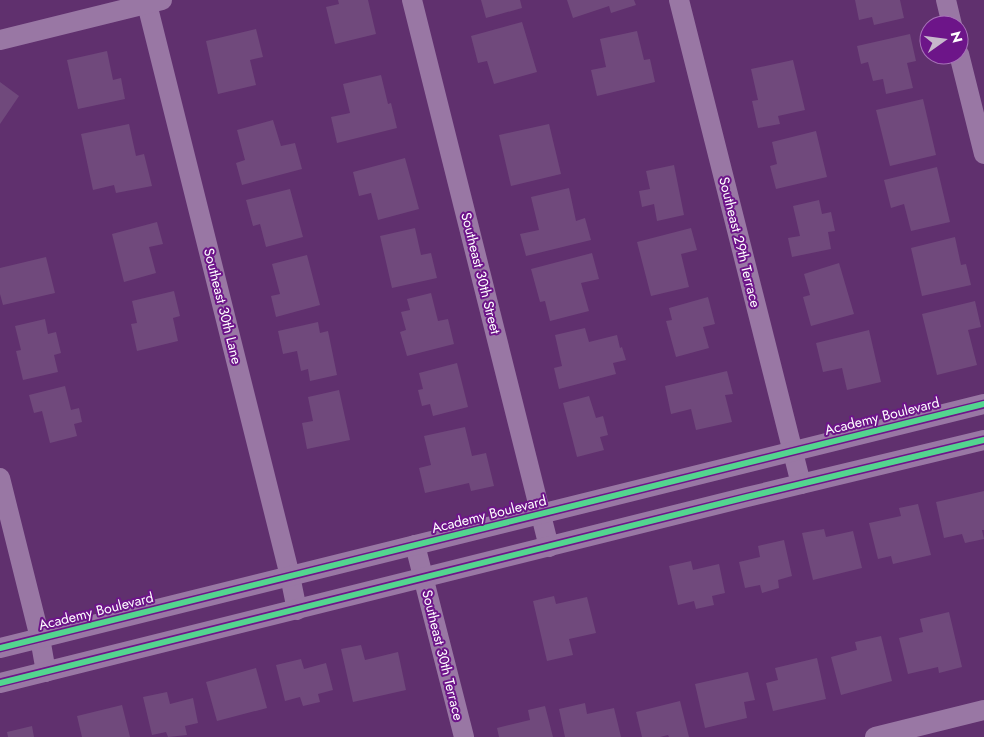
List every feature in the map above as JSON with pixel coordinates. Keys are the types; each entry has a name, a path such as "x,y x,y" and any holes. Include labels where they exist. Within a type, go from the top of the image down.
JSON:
{"street":[{"name":"Southeast 30th Street","path":"412,0 549,547"},
{"name":"Southeast 29th Terrace","path":"679,0 802,484"},
{"path":"946,0 950,15"},
{"path":"0,40 155,2"},
{"name":"Southeast 30th Lane","path":"155,2 297,610"},
{"path":"962,65 984,154"},
{"name":"Academy Boulevard","path":"0,648 984,404"},
{"path":"0,683 984,440"},
{"path":"0,478 40,638 46,672"},
{"name":"Southeast 30th Terrace","path":"416,545 464,737"},
{"path":"874,737 984,710"}],"building":[{"path":"338,0 368,0 376,34 335,44 326,7 339,4"},
{"path":"481,0 520,0 522,8 486,18"},
{"path":"567,0 634,0 636,5 611,13 609,6 573,18"},
{"path":"855,0 900,0 904,18 874,25 872,17 859,20"},
{"path":"522,22 537,72 494,84 487,61 478,63 471,36"},
{"path":"256,29 263,57 250,60 256,85 218,94 206,41"},
{"path":"637,31 644,60 650,59 655,82 597,96 591,70 606,67 600,39"},
{"path":"910,34 916,61 907,63 913,88 886,94 883,79 873,81 868,62 861,64 857,46"},
{"path":"107,51 113,80 121,78 125,99 78,109 67,60"},
{"path":"793,60 805,110 778,116 780,124 758,128 752,101 758,100 751,69"},
{"path":"381,75 388,104 391,103 397,128 337,143 331,117 350,113 343,84"},
{"path":"0,82 19,96 0,124"},
{"path":"923,99 936,155 890,166 876,110"},
{"path":"273,120 281,146 295,143 302,169 242,185 236,163 245,160 237,130"},
{"path":"129,124 136,156 144,154 152,186 116,193 114,185 93,190 81,134"},
{"path":"549,124 561,174 511,186 499,135"},
{"path":"816,131 827,177 776,189 770,166 777,164 772,142"},
{"path":"405,158 419,209 378,220 371,193 359,196 353,172"},
{"path":"674,165 684,215 657,221 654,204 642,207 639,191 650,189 646,171"},
{"path":"937,167 950,222 911,231 904,204 891,208 884,180"},
{"path":"569,188 576,221 585,218 591,240 526,256 520,234 539,230 531,197"},
{"path":"290,189 303,237 266,247 260,224 253,226 246,200"},
{"path":"819,200 822,214 831,212 835,231 828,232 831,249 792,257 788,238 800,236 793,206"},
{"path":"157,222 163,244 149,247 156,273 124,282 112,234"},
{"path":"415,228 421,255 431,253 437,278 392,288 380,236"},
{"path":"691,228 697,250 681,254 689,287 651,296 637,242"},
{"path":"955,237 961,265 966,264 971,285 922,296 911,248"},
{"path":"592,253 599,279 581,283 589,311 550,321 545,301 540,302 531,269"},
{"path":"307,255 320,305 276,317 271,296 280,294 272,264"},
{"path":"46,257 55,293 3,305 0,294 0,268"},
{"path":"839,263 854,314 811,326 803,297 810,295 804,274"},
{"path":"174,291 180,316 173,318 178,341 137,351 131,324 137,323 132,301"},
{"path":"431,293 438,321 448,319 454,344 407,356 400,332 406,330 401,312 410,310 407,299"},
{"path":"708,297 715,324 703,327 709,348 676,357 666,321 672,320 669,308"},
{"path":"975,301 981,327 968,330 977,365 937,375 922,314"},
{"path":"45,319 48,334 56,332 61,353 54,355 58,372 23,380 16,351 21,350 15,326"},
{"path":"318,322 320,333 328,331 337,375 310,381 308,369 301,371 297,351 283,354 278,331"},
{"path":"585,328 589,342 617,335 620,348 622,347 626,360 613,363 616,374 559,389 554,368 562,366 555,335"},
{"path":"869,330 881,382 847,390 842,368 823,372 816,343"},
{"path":"457,363 468,407 433,416 430,404 422,406 418,390 423,389 419,373"},
{"path":"727,371 733,394 725,395 732,422 696,430 691,409 671,414 665,386"},
{"path":"65,386 71,410 79,408 82,422 74,424 77,436 50,443 42,411 34,413 29,395"},
{"path":"339,390 350,440 307,449 302,423 313,421 308,397"},
{"path":"589,396 596,418 603,416 608,435 600,437 604,450 577,457 563,403"},
{"path":"465,427 472,456 486,453 494,486 471,491 469,483 425,493 419,468 431,465 424,436"},
{"path":"984,491 984,530 982,530 984,539 965,543 962,534 944,538 936,502"},
{"path":"918,504 931,555 893,564 891,556 878,559 869,523 901,516 899,508"},
{"path":"824,529 826,537 853,531 862,568 813,580 802,533"},
{"path":"784,540 792,576 778,580 779,588 762,593 760,585 745,588 739,562 760,557 758,546"},
{"path":"691,561 693,570 719,564 725,593 712,596 714,605 696,609 694,601 678,605 669,566"},
{"path":"554,596 556,604 587,597 596,633 569,639 573,655 547,661 533,601"},
{"path":"949,612 962,667 939,673 938,667 908,674 899,638 923,632 920,619"},
{"path":"881,636 892,681 841,695 831,657 857,650 855,642"},
{"path":"361,645 365,660 398,652 406,690 353,702 341,649"},
{"path":"817,658 826,699 773,711 766,683 778,680 775,668"},
{"path":"301,659 304,669 326,663 333,690 318,694 320,702 303,706 300,697 285,701 276,665"},
{"path":"256,668 267,708 217,721 206,682"},
{"path":"748,672 755,700 744,702 747,718 705,728 695,684"},
{"path":"167,692 170,704 193,698 198,723 185,726 187,735 168,737 166,732 152,735 143,697"},
{"path":"680,701 689,737 669,737 668,735 642,737 636,712"},
{"path":"585,703 587,714 614,708 621,737 565,737 559,709"},
{"path":"122,705 130,737 82,737 77,716"},
{"path":"545,706 553,737 499,737 497,728 530,720 528,710"},
{"path":"32,726 34,737 8,737 7,732"}],"cycle path":[{"path":"0,648 984,404"},
{"path":"0,683 984,440"}]}
